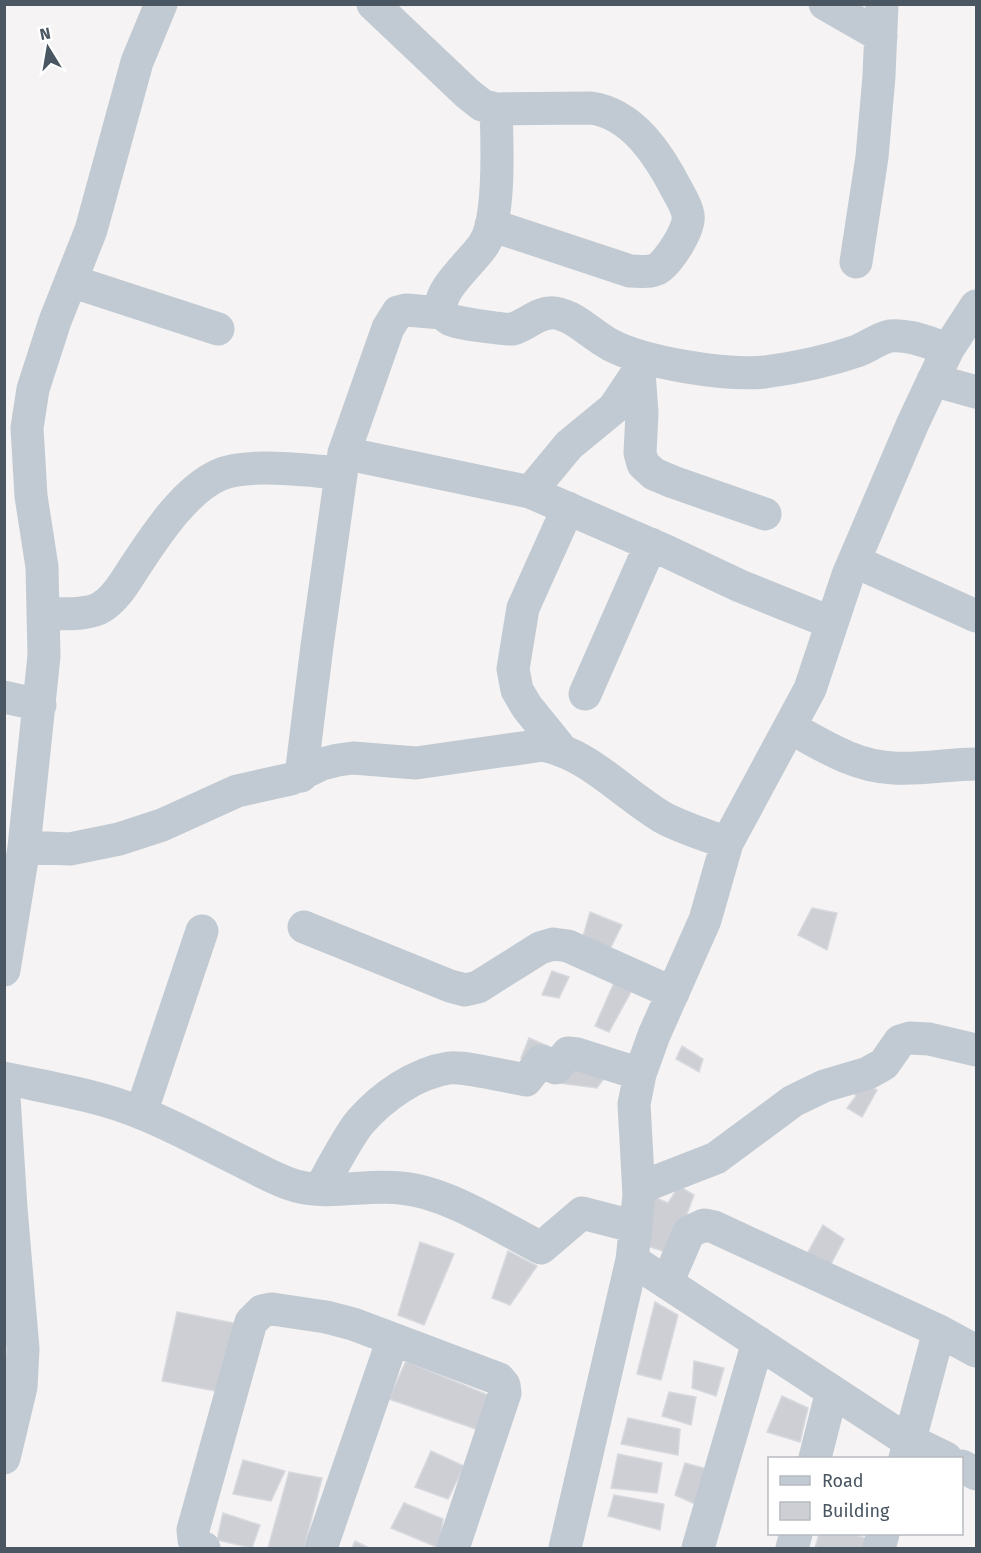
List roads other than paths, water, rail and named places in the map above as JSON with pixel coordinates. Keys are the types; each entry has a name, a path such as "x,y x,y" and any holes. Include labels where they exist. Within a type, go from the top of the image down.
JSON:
{"street":[{"path":"4,970 24,847 16,810 40,705 45,656 42,567 31,496 16,431 33,389 55,321 91,230 137,62 161,4"},
{"path":"373,4 482,105 496,109 591,108 603,109 616,115 637,131 663,163 688,214 688,224 669,257 657,269 645,272 630,271 491,225"},
{"path":"825,4 881,20 872,158 856,262"},
{"path":"496,109 497,166 491,225 486,242 446,290 440,304 442,313 452,322 509,330 545,313 555,313 578,323 643,365 743,372 764,372 835,358 861,349 887,336 917,339 948,349"},
{"path":"71,281 218,329"},
{"path":"565,1548 632,1260 639,1188 634,1104 640,1074 705,920 728,843 810,689 854,561 933,380 948,349 976,306"},
{"path":"301,776 316,646 343,463 388,328 398,312 406,310 442,313"},
{"path":"530,492 568,445 614,408 643,365"},
{"path":"643,365 640,453 643,464 654,474 673,482 765,514"},
{"path":"933,380 976,392"},
{"path":"43,614 84,612 97,609 107,603 121,588 162,526 204,484 217,476 242,470 343,463 530,492 651,544 740,586 832,623"},
{"path":"561,748 527,707 517,690 513,669 523,608 568,508"},
{"path":"585,694 651,544"},
{"path":"854,561 976,616"},
{"path":"4,697 40,705"},
{"path":"791,728 844,758 864,764 894,768 976,765"},
{"path":"24,847 70,849 111,841 162,825 237,791 301,776 322,764 338,760 353,758 416,763 515,747 543,745 561,748 580,758 663,817 728,843"},
{"path":"304,927 465,990 478,987 540,948 553,944 568,946 673,993"},
{"path":"141,1113 202,931"},
{"path":"639,1188 716,1158 793,1101 824,1086 868,1073 884,1064 900,1041 910,1038 929,1039 976,1050"},
{"path":"320,1189 359,1123 385,1099 411,1081 430,1072 451,1068 526,1080 541,1061 556,1068 568,1053 640,1074"},
{"path":"4,1078 100,1098 141,1113 183,1131 278,1180 298,1186 320,1189 399,1188 420,1191 442,1198 541,1248 582,1213 636,1227"},
{"path":"4,1458 21,1387 14,1348 11,1208 5,1098"},
{"path":"667,1283 689,1232 705,1226 730,1234 939,1331 976,1351"},
{"path":"632,1260 832,1391 907,1449 942,1457"},
{"path":"204,1548 198,1547 194,1540 193,1530 251,1322 262,1311 272,1309 353,1324 499,1379 504,1384 505,1393 453,1548"},
{"path":"907,1449 939,1331"},
{"path":"321,1548 393,1339"},
{"path":"698,1548 758,1342"},
{"path":"815,1457 832,1391"}]}
